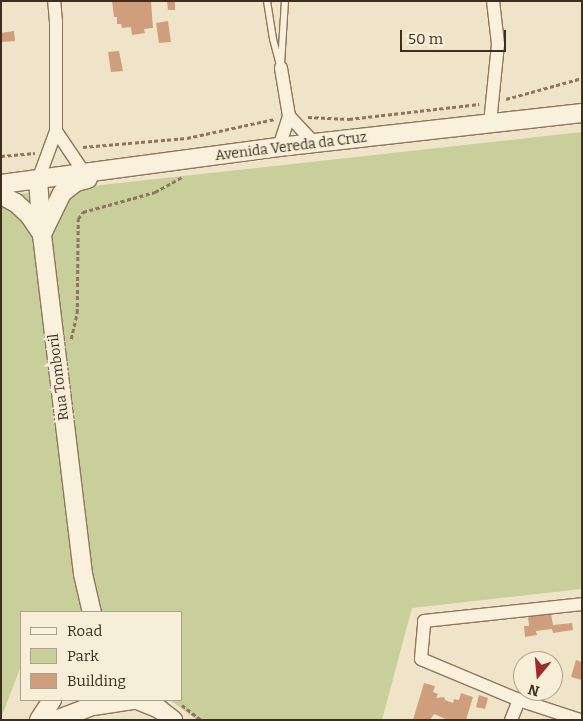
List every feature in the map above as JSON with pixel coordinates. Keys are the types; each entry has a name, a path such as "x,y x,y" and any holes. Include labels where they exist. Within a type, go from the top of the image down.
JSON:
{"street":[{"path":"38,180 56,131 56,22 54,1"},
{"path":"490,123 498,44 493,1"},
{"path":"279,147 289,116 281,68"},
{"name":"Avenida Vereda da Cruz","path":"1,184 279,147 582,113"},
{"path":"289,116 314,143"},
{"path":"56,131 85,174"},
{"path":"42,235 55,203 68,187 76,182 114,176 153,164"},
{"name":"Rua Tomboril","path":"38,180 42,235 83,574 92,611"},
{"path":"1,196 16,203 29,215 42,235"},
{"name":"Rua Tomboril","path":"79,611 83,574"},
{"path":"513,697 421,658 424,621 582,604"},
{"path":"39,720 51,701"},
{"path":"56,720 93,706 126,701"},
{"path":"139,701 159,709 173,720"},
{"path":"511,720 519,701"},
{"path":"522,701 580,720"}],"lane":[{"path":"267,1 273,39 281,68"},
{"path":"281,68 285,1"}],"path":[{"path":"72,348 71,338 77,313 78,219 83,212 155,192 185,175"},
{"path":"176,701 201,720"}],"green space":[{"path":"582,132 582,589 412,608 382,720 197,720 171,701 182,701 182,611 20,611 20,669 1,718 1,196"}],"building":[{"path":"112,1 151,1 153,28 144,29 145,33 132,35 131,27 122,28 121,24 117,24"},
{"path":"167,1 175,1 175,10 168,10"},
{"path":"168,21 171,42 159,43 156,23"},
{"path":"14,31 15,41 1,42 1,33"},
{"path":"119,51 123,71 111,72 108,52"},
{"path":"551,613 553,625 572,623 573,630 553,633 552,629 536,631 537,635 525,637 524,626 529,626 528,615"},
{"path":"576,660 582,662 582,680 571,677"},
{"path":"424,683 435,686 433,692 438,694 436,698 444,697 445,700 453,703 454,699 459,700 461,693 473,697 466,720 448,720 434,714 430,720 413,720"},
{"path":"479,695 488,698 485,709 476,707"}]}
